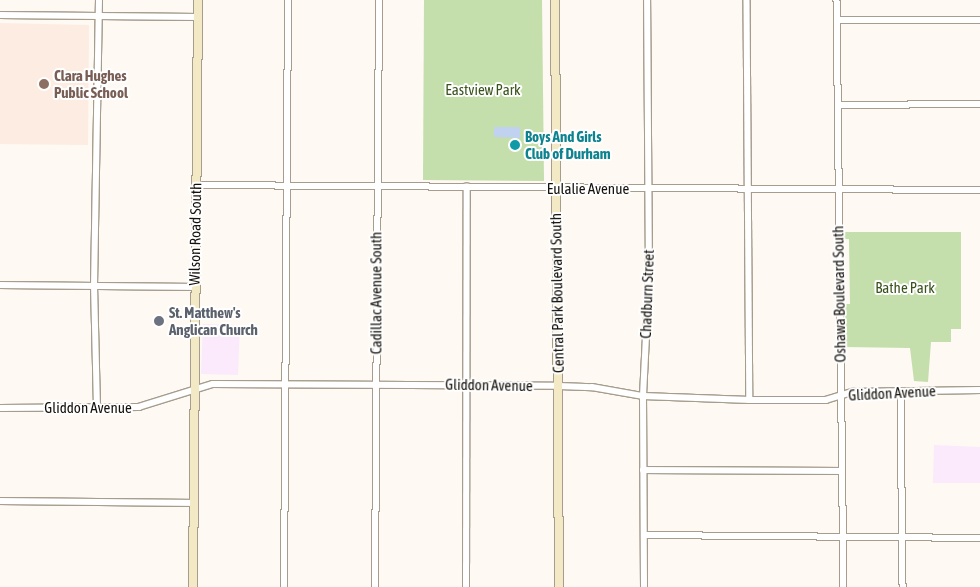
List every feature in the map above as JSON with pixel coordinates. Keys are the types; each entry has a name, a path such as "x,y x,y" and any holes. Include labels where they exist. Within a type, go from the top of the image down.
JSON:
{"main road":[{"name":"Wilson Road South","path":"193,587 198,0"},
{"name":"Central Park Boulevard South","path":"555,0 559,587"}],"street":[{"path":"96,408 94,286 99,0"},
{"path":"284,587 288,0"},
{"name":"Cadillac Avenue South","path":"375,587 379,0"},
{"name":"Chadburn Street","path":"644,587 643,396 649,276 647,0"},
{"path":"746,0 750,400"},
{"name":"Oshawa Boulevard South","path":"837,0 837,190 844,587"},
{"path":"0,15 197,16"},
{"path":"838,20 980,20"},
{"path":"838,105 980,104"},
{"name":"Eulalie Avenue","path":"196,184 555,189 980,190"},
{"path":"466,587 467,187"},
{"path":"0,285 195,287"},
{"name":"Gliddon Avenue","path":"0,408 139,407 195,388 213,384 376,383 559,386 592,387 643,396 750,400 826,400 853,392 980,390"},
{"path":"901,391 903,587"},
{"path":"643,470 841,471"},
{"path":"0,502 195,503"},
{"path":"644,535 980,538"}],"shaded area":[{"name":"Clara Hughes Public School","path":"0,23 89,25 88,145 0,144"},
{"path":"203,324 240,325 238,375 201,374"},
{"path":"934,445 980,447 980,483 933,483"}],"green space":[{"name":"Eastview Park","path":"424,0 542,0 544,181 423,180"},
{"name":"Bathe Park","path":"843,232 961,232 961,329 951,329 951,342 931,342 928,382 914,381 910,348 845,347 844,304 850,304 849,239 843,239"}],"water":[{"path":"494,127 520,127 520,138 494,137"}],"place":[{"name":"Clara Hughes Public School","path":"44,84"},
{"name":"Boys And Girls Club of Durham","path":"515,145"},
{"name":"St. Matthew's Anglican Church","path":"159,321"}]}
